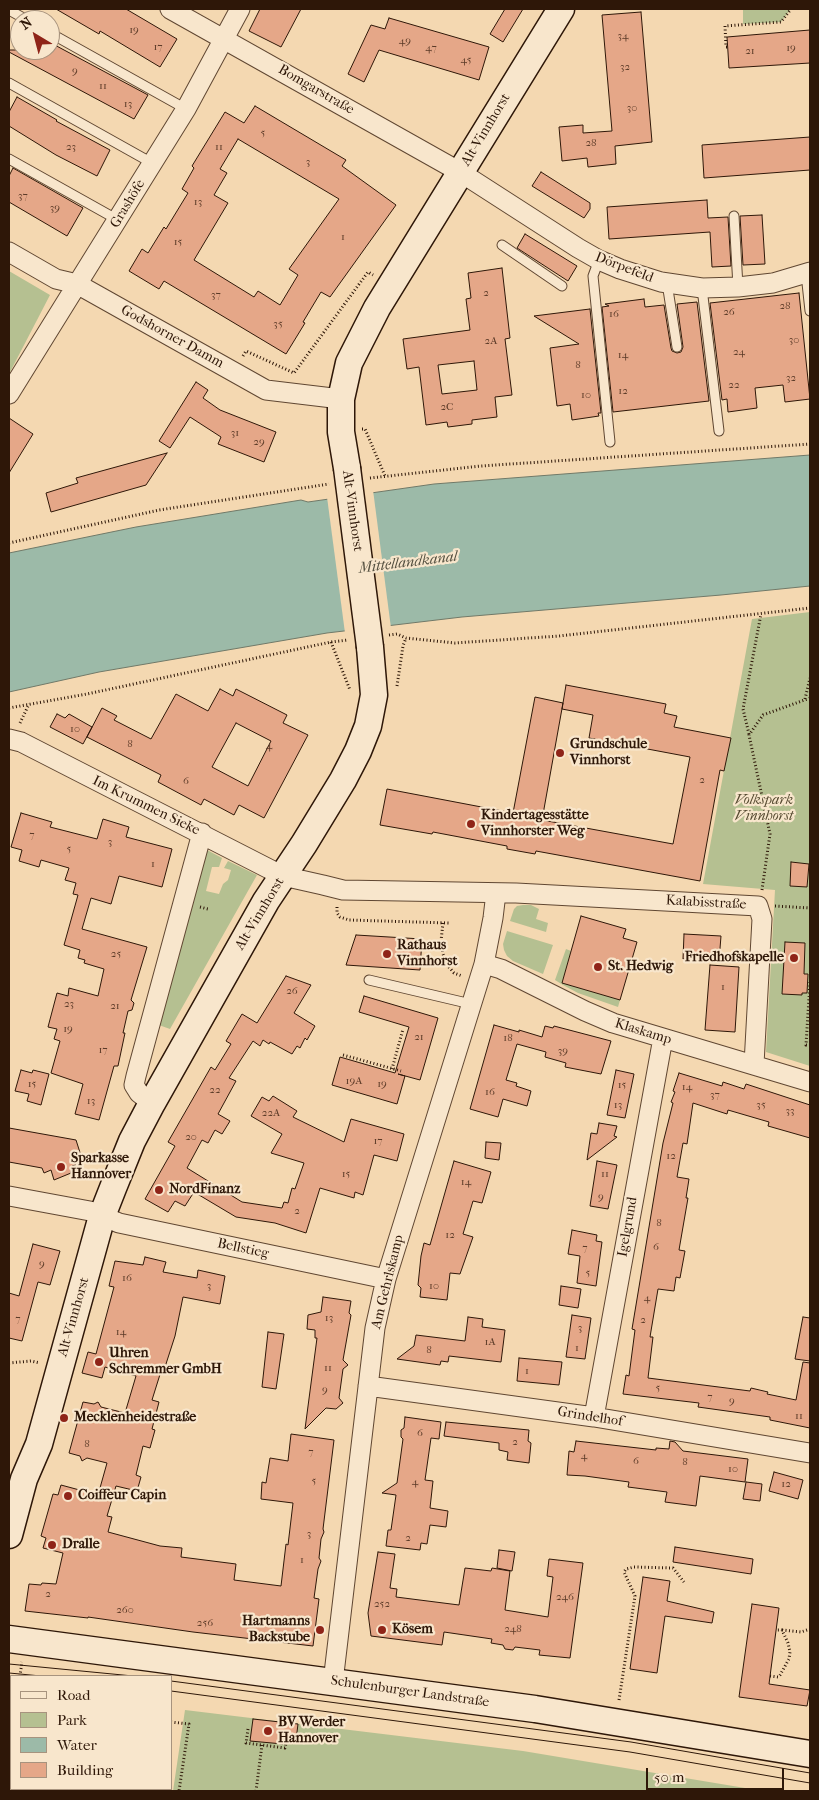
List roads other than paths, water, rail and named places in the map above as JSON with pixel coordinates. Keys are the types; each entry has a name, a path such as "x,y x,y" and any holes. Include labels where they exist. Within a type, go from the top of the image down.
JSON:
{"street":[{"name":"Bomgarstraße","path":"170,9 460,172"},
{"name":"Grashöfe","path":"9,394 186,108 240,9"},
{"name":"Alt-Vinnhorst","path":"9,1535 24,1479 39,1444 102,1216 132,1141 266,901 343,780 364,734 374,695 349,476 341,432 341,399 349,363 363,334 391,286 561,9"},
{"name":"Dörpefeld","path":"460,172 599,260 620,269 668,283 702,288 738,287 773,282 808,273"},
{"name":"Godshorner Damm","path":"9,252 56,279 77,284 266,390 341,399"},
{"name":"Im Krummen Sieke","path":"9,738 21,742 202,833 283,876 337,888"},
{"path":"152,1103 139,1093 134,1085 202,833"},
{"name":"Kalabisstraße","path":"337,888 343,890 496,893 758,906 762,919 754,1064"},
{"name":"Am Gehrlskamp","path":"333,1682 375,1328 386,1279 481,972 493,918 496,893"},
{"name":"Klaskamp","path":"481,972 501,969 613,1023 810,1082"},
{"name":"Igelgrund","path":"594,1417 663,1038"},
{"path":"9,1196 90,1211 102,1216"},
{"name":"Bellstieg","path":"102,1216 119,1223 386,1279"},
{"name":"Grindelhof","path":"368,1386 594,1417 810,1453"},
{"name":"Schulenburger Landstraße","path":"9,1639 535,1709 810,1754"}],"lane":[{"path":"60,39 186,108"},
{"path":"9,82 152,163"},
{"path":"9,158 118,220"},
{"path":"734,216 738,287"},
{"path":"502,245 562,286"},
{"path":"599,260 593,276 610,442"},
{"path":"808,273 810,311"},
{"path":"668,283 677,347"},
{"path":"702,288 719,431"},
{"path":"369,980 471,1004"}],"water":[{"name":"Mittellandkanal","path":"810,455 810,586 462,617 327,633 99,672 9,692 9,553 136,527 301,500 308,502 434,484"}],"tram line":[{"path":"9,1664 123,1675"},
{"path":"9,1673 30,1675"},
{"path":"172,1681 631,1742 810,1773"},
{"path":"172,1691 630,1752 810,1783"}],"place":[{"name":"Grundschule Vinnhorst","path":"560,753"},
{"name":"Kindertagesstätte Vinnhorster Weg","path":"471,824"},
{"name":"Rathaus Vinnhorst","path":"387,954"},
{"name":"Friedhofskapelle","path":"794,958"},
{"name":"St. Hedwig","path":"598,967"},
{"name":"Sparkasse Hannover","path":"61,1167"},
{"name":"NordFinanz","path":"159,1190"},
{"name":"Uhren Schremmer GmbH","path":"99,1362"},
{"name":"Mecklenheidestraße","path":"64,1418"},
{"name":"Coiffeur Capin","path":"68,1496"},
{"name":"Dralle","path":"52,1545"},
{"name":"Hartmanns Backstube","path":"320,1630"},
{"name":"Kösem","path":"382,1630"},
{"name":"BV Werder Hannover","path":"268,1731"}],"park label":[{"name":"Volkspark Vinnhorst","path":"764,810"}]}
